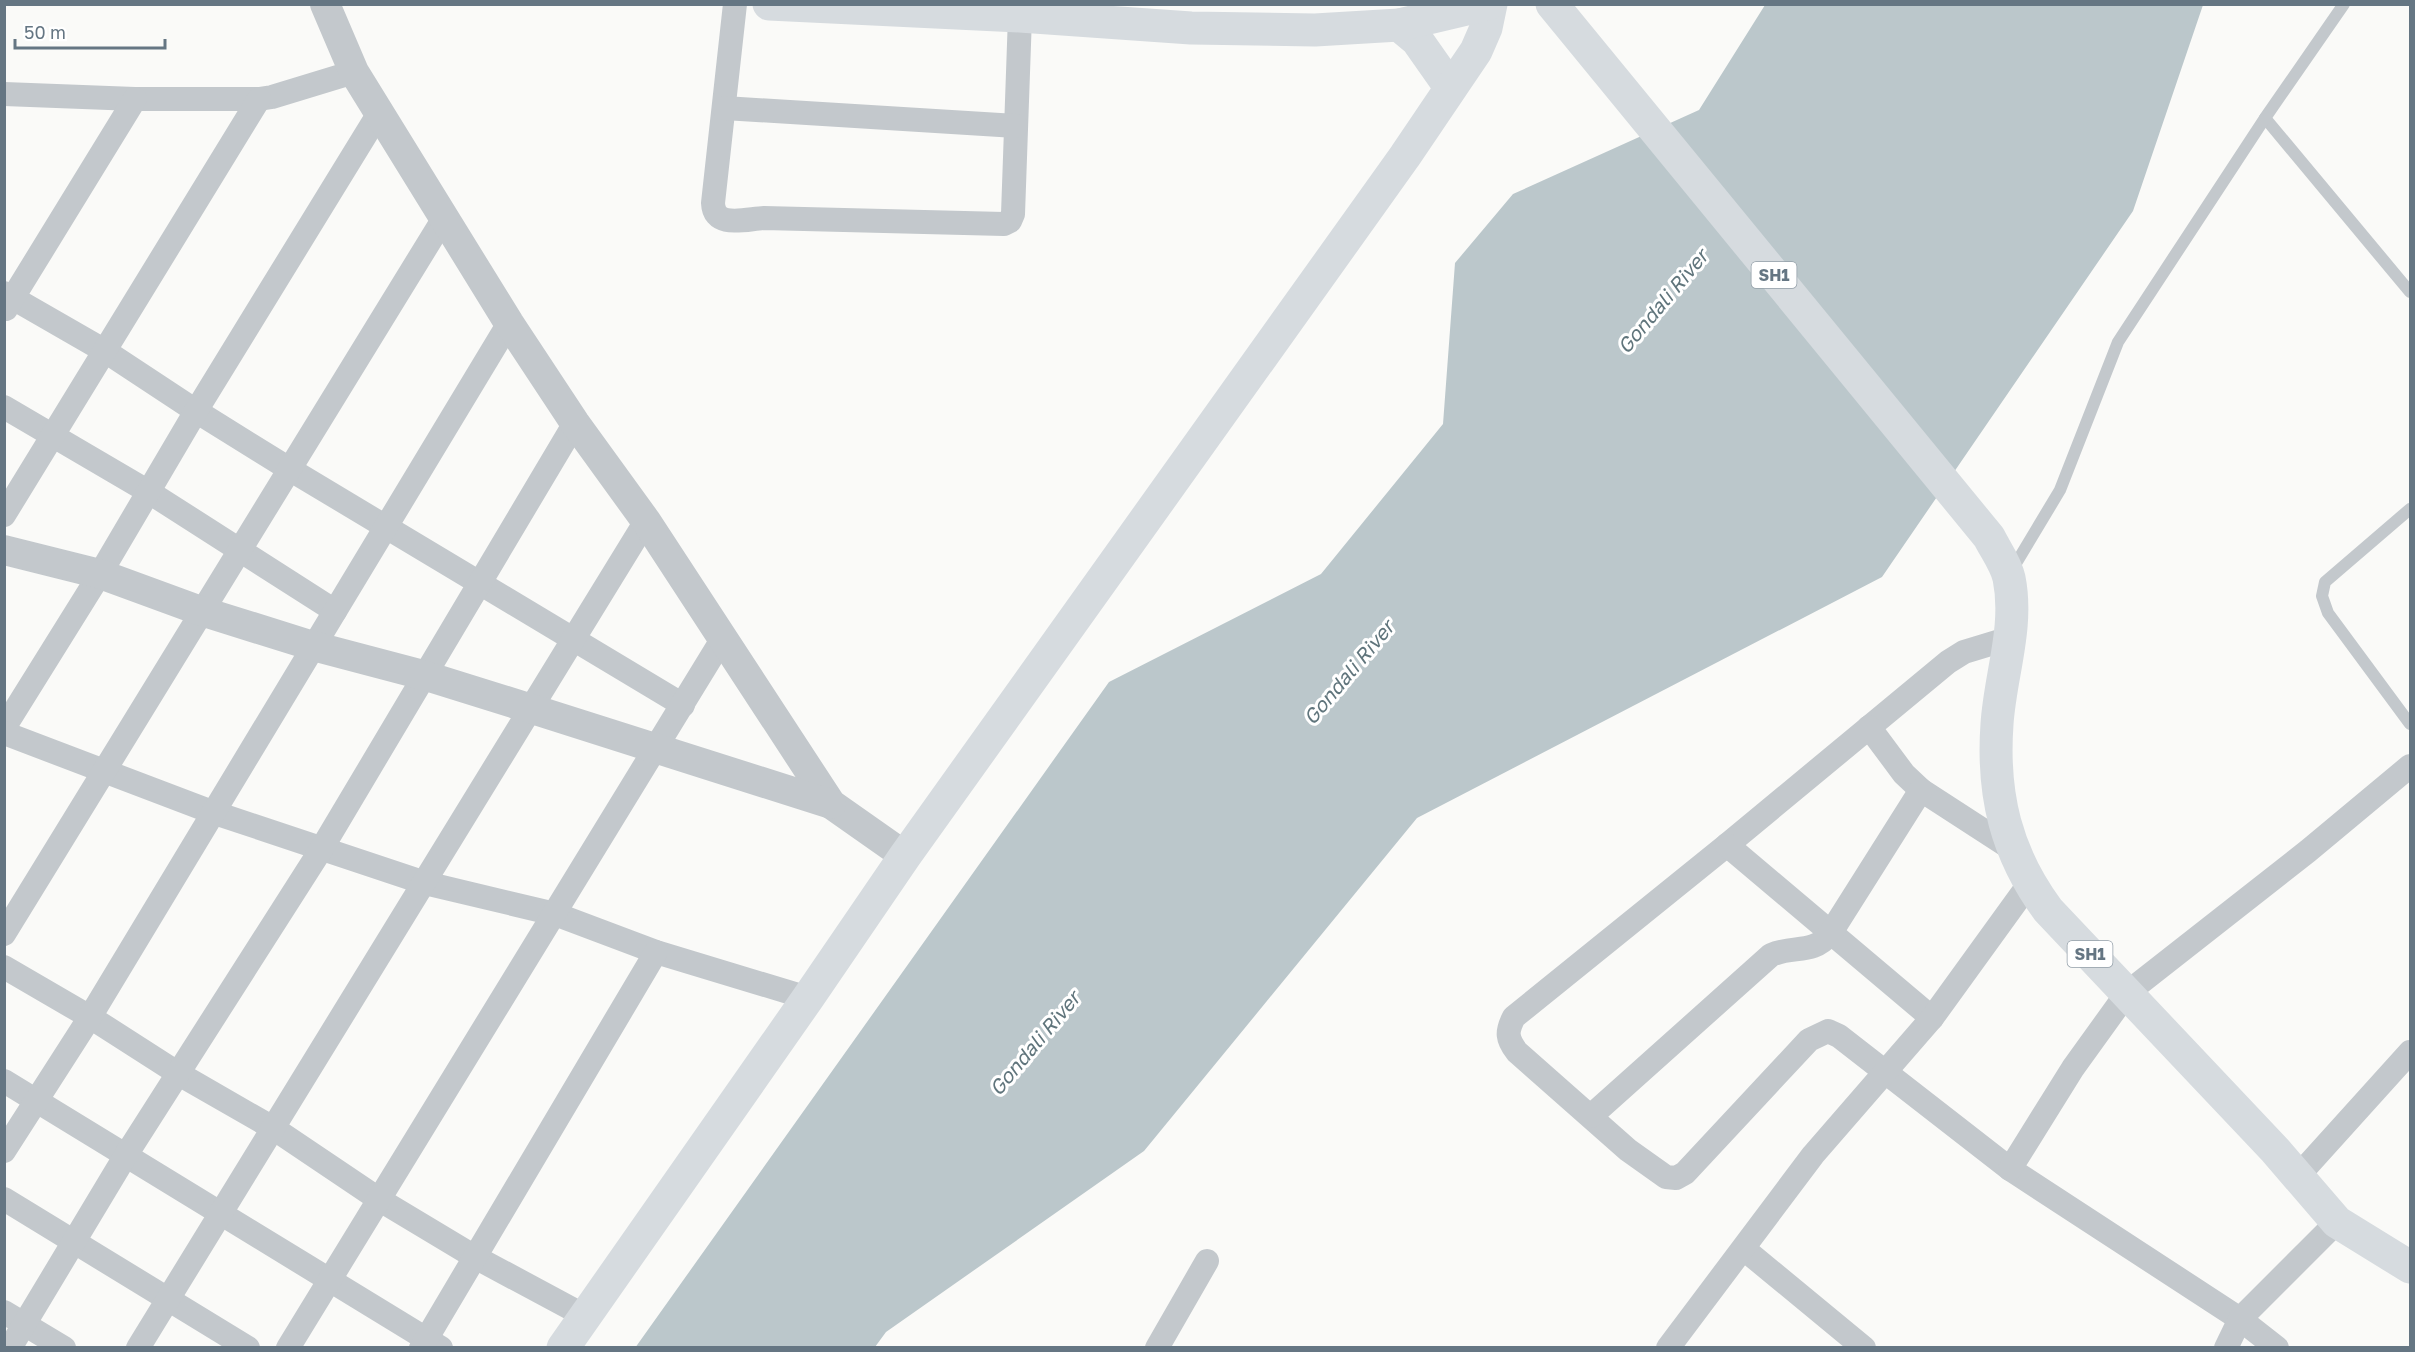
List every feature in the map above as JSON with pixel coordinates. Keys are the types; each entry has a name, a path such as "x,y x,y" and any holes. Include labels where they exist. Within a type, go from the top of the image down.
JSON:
{"main road":[{"path":"563,1347 905,856 1405,156 1476,51 1486,28 1490,4 1444,11 1399,25 1315,30 1203,28 1020,16 769,4"},
{"name":"SH1","path":"1556,9 1989,537 2008,576 2011,606 2010,638 1997,724 2001,806 2012,849 2029,884 2048,910 2268,1141 2337,1221 2410,1267"},
{"path":"1399,25 1417,40 1450,87"}],"street":[{"path":"325,4 354,72 509,323 575,423 646,520 831,804"},
{"path":"735,4 713,203 713,211 718,218 728,221 775,218 1004,224 1010,221 1013,214 1020,16"},
{"path":"4,94 135,99 259,99 354,72"},
{"path":"135,99 7,301 105,351 291,470 683,705"},
{"path":"4,515 259,99"},
{"path":"724,108 1016,126"},
{"path":"4,728 379,113"},
{"path":"4,934 444,218"},
{"path":"4,1151 90,1017 509,323"},
{"path":"4,407 149,492 334,611"},
{"path":"10,1347 14,1318 73,1242 322,848 575,423"},
{"path":"138,1347 646,520"},
{"path":"4,550 100,574 201,611 313,646 423,675 831,804 905,856"},
{"path":"288,1347 723,638"},
{"path":"2010,638 1964,652 1948,662 1514,1017 1507,1029 1508,1041 1516,1052 1628,1150 1666,1177 1676,1178 1685,1173 1809,1040 1828,1031 1839,1036 2010,1169 2240,1319 2277,1347"},
{"path":"1869,727 1904,774 1921,790 2012,849"},
{"path":"4,733 212,812 425,883 555,914 656,952 808,998"},
{"path":"2010,1169 2073,1068 2127,993 2308,851 2410,766"},
{"path":"1591,1116 1771,955 1783,950 1814,948 1822,943 1830,934 1921,790"},
{"path":"1727,845 1932,1018"},
{"path":"1668,1347 1813,1155 1932,1018 2029,884"},
{"path":"4,1081 330,1280 429,1344 475,1257 656,952"},
{"path":"4,967 90,1017 179,1074 273,1128 380,1200 475,1257 585,1316"},
{"path":"2298,1176 2410,1052"},
{"path":"4,1199 248,1347"},
{"path":"2226,1347 2240,1319 2337,1221"},
{"path":"1744,1249 1863,1347"},
{"path":"1157,1347 1207,1261"},
{"path":"14,1318 64,1347"}],"lane":[{"path":"2008,576 2060,490 2118,342 2265,118 2344,4"},
{"path":"2265,118 2410,292"},
{"path":"2410,509 2325,582 2322,596 2328,613 2410,723"}],"water":[{"name":"Gondali River","path":"1765,5 2203,5 2133,211 1882,577 1417,818 1144,1151 886,1332 875,1347 635,1348 1109,682 1321,574 1443,424 1455,263 1513,194 1699,110"}]}
